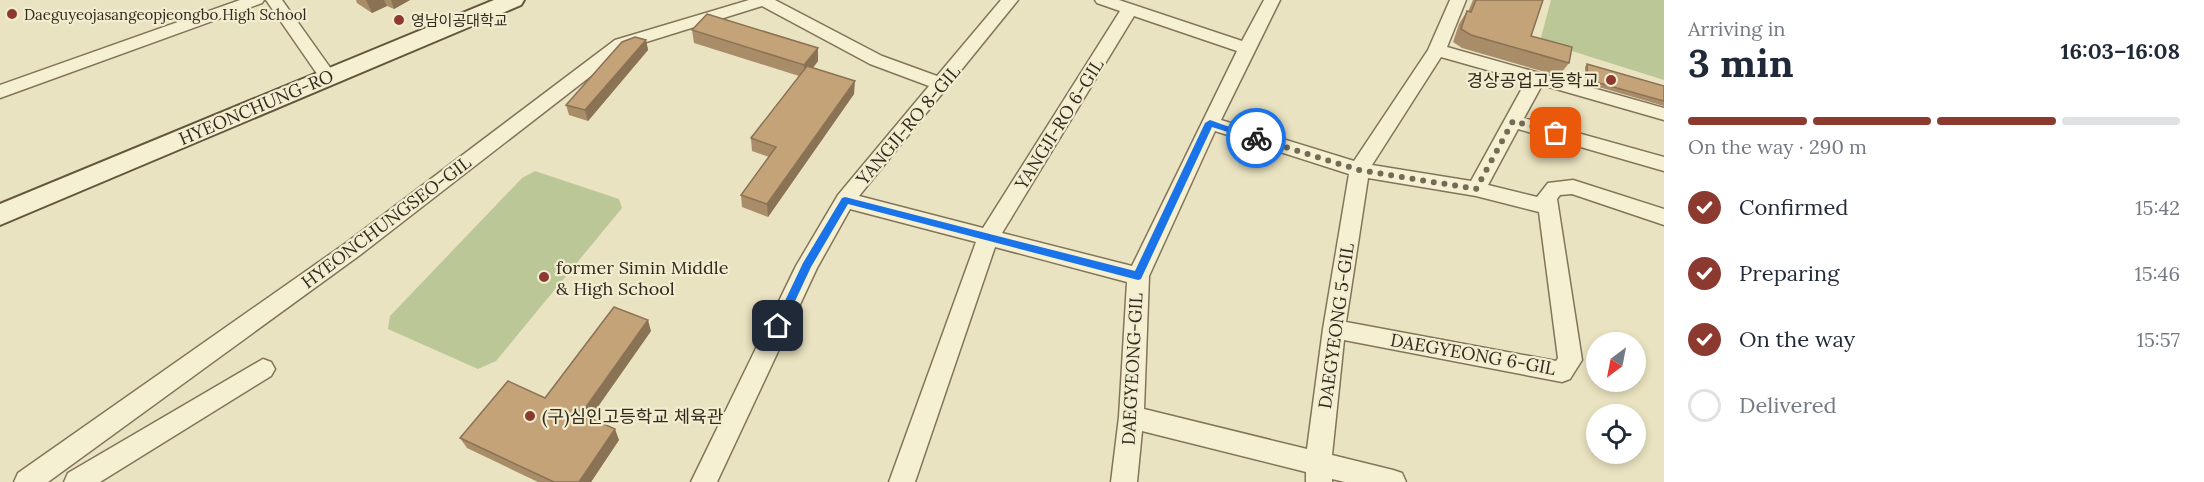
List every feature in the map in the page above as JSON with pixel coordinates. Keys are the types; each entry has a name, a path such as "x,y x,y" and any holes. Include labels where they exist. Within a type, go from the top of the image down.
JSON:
{"main road":[{"name":"HYEONCHUNG-RO","path":"0,215 513,0"}],"street":[{"path":"0,92 256,0"},
{"path":"274,0 328,76"},
{"name":"HYEONCHUNGSEO-GIL","path":"27,482 353,249 621,44 765,0 876,60 941,84"},
{"name":"YANGJI-RO 8-GIL","path":"704,482 807,266 845,200 1010,0"},
{"path":"1103,0 1247,48"},
{"name":"DAEGYEONG-GIL","path":"1124,482 1131,417 1138,276 1210,123 1272,0"},
{"name":"DAEGYEONG 5-GIL","path":"1319,472 1334,329 1359,170 1437,50 1458,0"},
{"name":"YANGJI-RO 6-GIL","path":"902,482 988,238 1130,9"},
{"path":"1437,50 1664,114"},
{"path":"1476,189 1536,79"},
{"path":"1513,121 1664,164"},
{"path":"1210,123 1359,170 1476,189 1549,207 1547,197 1555,188 1573,187 1664,217"},
{"path":"845,200 1138,276"},
{"name":"DAEGYEONG 6-GIL","path":"1334,329 1562,372 1570,360 1549,207"},
{"path":"77,482 263,369"},
{"path":"1131,417 1319,472 1393,482"}],"green space":[{"path":"1551,0 1664,0 1664,80 1540,41"},
{"path":"535,171 619,199 622,208 496,361 478,369 388,329 390,316 522,178"}],"building":[{"path":"1476,0 1543,0 1531,36 1572,47 1569,63 1471,35 1461,29 1467,11 1471,12"},
{"path":"707,14 818,48 804,65 692,30"},
{"path":"635,37 646,40 585,110 566,105 622,42"},
{"path":"1587,64 1664,86 1664,101 1588,80"},
{"path":"807,66 855,81 767,204 741,195 776,147 751,138"},
{"path":"614,307 648,320 581,414 615,429 579,482 554,482 460,438 508,381 545,398"}],"way so far":[{"path":"1256,138 1359,170 1476,189 1513,121 1556,133"}],"place":[{"name":"Daeguyeojasangeopjeongbo High School","path":"12,14"},
{"name":"영남이공대학교","path":"399,20"},
{"name":"경상공업고등학교","path":"1611,80"},
{"name":"former Simin Middle & High School","path":"544,277"},
{"name":"(구)심인고등학교 체육관","path":"530,416"}],"route":[{"path":"778,326 807,266 845,200 1138,276 1210,123 1256,138"}]}
